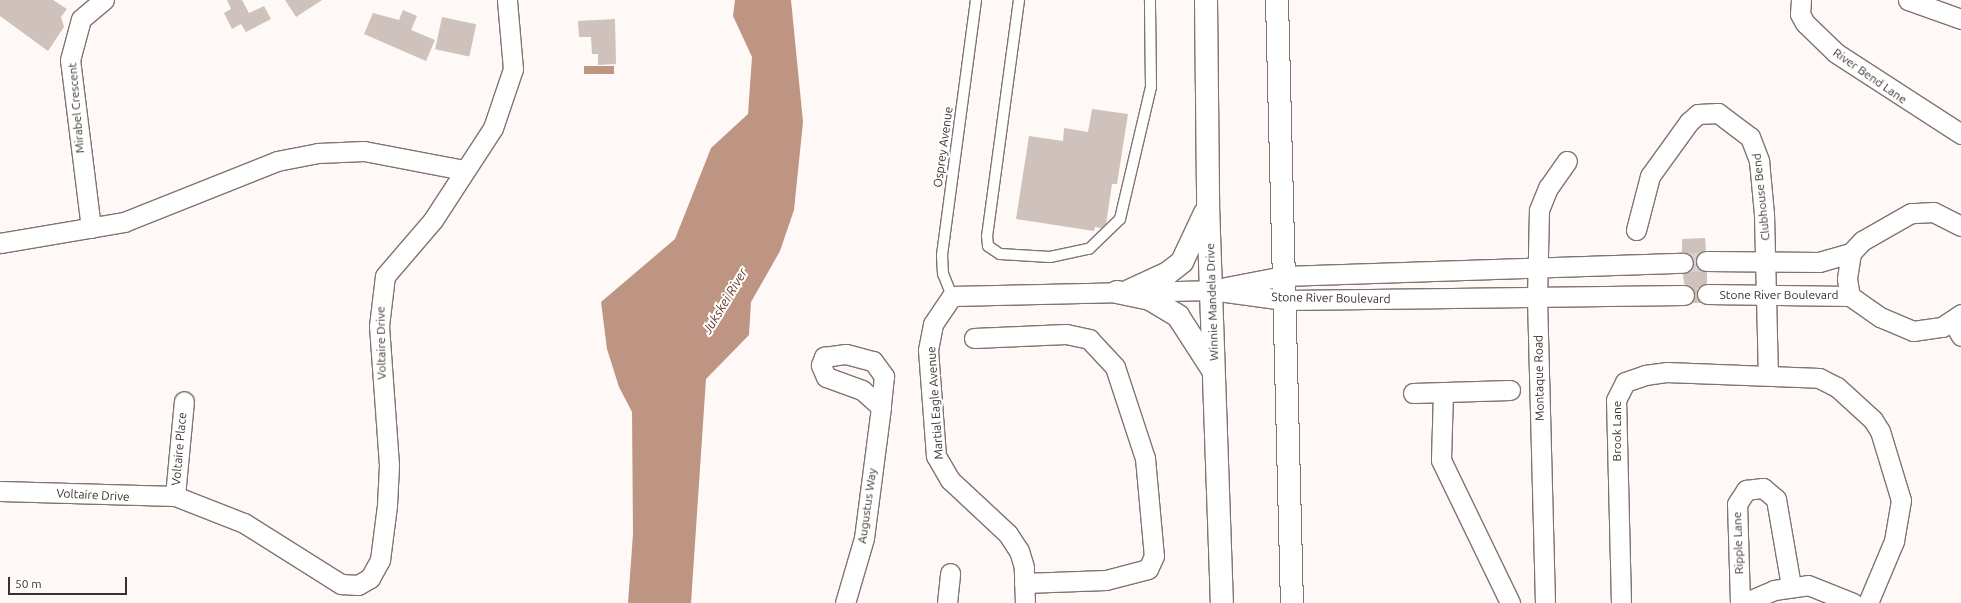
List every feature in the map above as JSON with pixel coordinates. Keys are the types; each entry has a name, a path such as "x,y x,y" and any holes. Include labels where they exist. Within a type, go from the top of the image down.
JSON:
{"main road":[{"name":"Winnie Mandela Drive","path":"1206,0 1208,206 1222,603"},
{"path":"1277,0 1292,603"},
{"path":"1123,291 1168,273 1182,262 1193,245 1208,206"},
{"path":"1123,291 1150,299 1178,316 1214,373"}],"street":[{"name":"Mirabel Crescent","path":"91,228 70,60 81,19 104,0"},
{"path":"0,243 91,228 150,213 277,161 318,153 364,151 464,170 493,128 514,68 507,0"},
{"name":"River Bend Lane","path":"1801,0 1800,14 1805,23 1836,53 1961,134"},
{"path":"1908,0 1961,19"},
{"name":"Clubhouse Bend","path":"1636,230 1643,198 1660,158 1689,122 1703,113 1718,113 1740,127 1755,147 1766,262"},
{"name":"Montaque Road","path":"1545,603 1537,269 1541,202 1567,161"},
{"name":"Voltaire Drive","path":"0,491 175,496 244,523 341,584 358,585 370,578 380,560 387,505 388,465 379,326 386,276 433,220 464,170"},
{"path":"1706,261 1819,262 1851,253 1862,241 1910,213 1933,212 1960,222"},
{"path":"1851,253 1847,279 1850,296 1880,317 1913,331 1930,331 1958,324"},
{"path":"1766,262 1768,295 1768,374"},
{"name":"Stone River Boulevard","path":"1211,290 1283,276 1537,269 1683,263"},
{"path":"952,296 1211,290"},
{"name":"Stone River Boulevard","path":"1211,290 1284,300 1684,295"},
{"name":"Stone River Boulevard","path":"1707,294 1850,296"},
{"name":"Martial Eagle Avenue","path":"952,296 933,324 928,350 936,456 950,480 1008,534 1019,552 1024,583 1024,603"},
{"path":"974,338 1066,334 1089,339 1115,367 1145,458 1154,556 1148,569 1106,580 1024,583"},
{"name":"Augustus Way","path":"845,603 864,538 881,407 884,381 879,366 853,355 827,355 822,365 826,377 851,385 881,407"},
{"path":"851,385 853,355"},
{"name":"Brook Lane","path":"1621,603 1616,418 1620,390 1625,382 1645,374 1768,374 1819,378 1838,387 1880,431 1898,487 1900,513 1894,541 1868,603"},
{"path":"1413,393 1510,390"},
{"path":"1443,392 1441,460 1510,603"},
{"name":"Voltaire Place","path":"175,496 184,401"},
{"name":"Ripple Lane","path":"1740,603 1737,504 1746,490 1763,488 1776,498 1791,586"},
{"path":"947,603 950,572"},
{"path":"1744,603 1791,586 1823,588 1853,603"}],"lane":[{"name":"Osprey Avenue","path":"952,296 943,274 942,255 976,0"},
{"path":"1019,0 987,236 988,246 1000,254 1050,257 1089,249 1120,219 1151,87 1150,0"}],"water":[{"name":"Jukskei River","path":"735,0 791,0 803,122 794,210 780,251 751,302 749,335 706,379 691,603 628,603 633,534 632,412 619,387 607,349 601,302 675,239 711,148 748,114 752,57 733,16"},
{"path":"584,66 614,66 614,74 584,74"}],"building":[{"path":"0,0 53,0 67,9 61,17 64,27 48,51 0,16"},
{"path":"227,0 242,0 249,13 264,6 271,19 246,32 241,24 232,29 224,13 231,9"},
{"path":"285,0 322,0 296,17"},
{"path":"403,10 417,16 411,30 435,40 426,61 364,34 373,13 399,20"},
{"path":"442,17 476,24 469,57 435,49"},
{"path":"615,19 616,64 598,65 598,54 592,54 591,37 579,37 578,21"},
{"path":"1092,109 1128,114 1117,184 1112,184 1106,224 1101,228 1095,227 1094,231 1016,219 1029,136 1063,141 1064,128 1088,132"},
{"path":"1705,238 1706,250 1697,255 1695,261 1700,270 1707,272 1707,283 1697,289 1701,303 1691,303 1695,294 1690,286 1684,284 1683,274 1692,269 1694,262 1689,254 1682,252 1682,239"}],"tunnel":[{"path":"1683,263 1706,261"}]}
